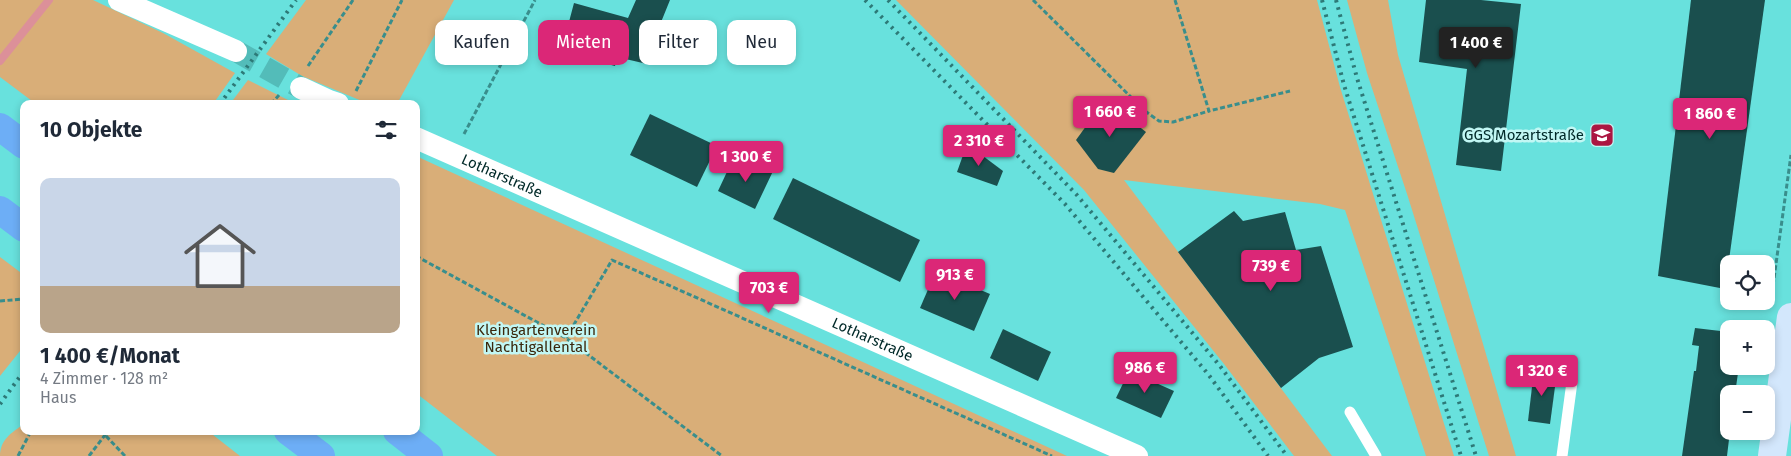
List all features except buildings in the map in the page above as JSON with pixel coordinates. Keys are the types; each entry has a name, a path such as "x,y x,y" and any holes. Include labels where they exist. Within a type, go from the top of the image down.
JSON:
{"highway":[{"path":"0,127 20,142"},
{"path":"0,210 20,225"},
{"path":"293,435 321,456"},
{"path":"402,435 429,456"}],"street":[{"path":"119,0 236,52"},
{"path":"295,84 327,100"},
{"name":"Lotharstraße","path":"420,140 1137,456"},
{"path":"1772,456 1785,408 1781,312"}],"lane":[{"path":"1562,456 1572,382"},
{"path":"1350,412 1376,456"}],"path":[{"path":"276,100 295,84 353,0"},
{"path":"346,99 402,0"},
{"path":"453,154 535,0"},
{"path":"1033,0 1145,111 1159,120 1173,122 1208,111 1290,91"},
{"path":"1175,0 1208,111"},
{"path":"1781,312 1791,155"},
{"path":"420,258 566,338 722,456"},
{"path":"566,338 612,260 1052,456"},
{"path":"0,301 20,298"},
{"path":"18,456 29,435"},
{"path":"89,456 106,436 125,456"}],"green space":[{"path":"0,0 93,0 163,33 235,73 216,100 31,100 0,77"},
{"path":"306,0 454,0 443,20 435,20 435,35 399,100 359,100 302,76 266,54"},
{"path":"896,0 1317,0 1340,87 1454,456 1426,456 1345,210 1320,204 1124,180 1332,456 1294,456 1224,364 1084,190"},
{"path":"1347,0 1388,0 1398,55 1516,456 1489,456 1367,73"},
{"path":"248,80 288,100 233,100"},
{"name":"Kleingartenverein Nachtigallental","path":"420,158 1067,456 497,456 420,396"},
{"path":"0,257 20,272 20,351 0,376"},
{"path":"20,427 20,435 213,435 240,456 0,456 0,450 4,441"}],"waterway":[{"path":"0,61 49,0"}],"tunnel":[{"path":"236,51 301,88"}],"railway":[{"path":"223,100 296,0"},
{"path":"865,0 1065,204 1208,374 1268,456"},
{"path":"888,0 1076,194 1220,366 1287,456"},
{"path":"1322,0 1344,85 1461,456"},
{"path":"1336,0 1357,78 1476,456"},
{"path":"0,404 20,376"}],"place":[{"name":"GGS Mozartstraße","path":"1602,135"}]}
